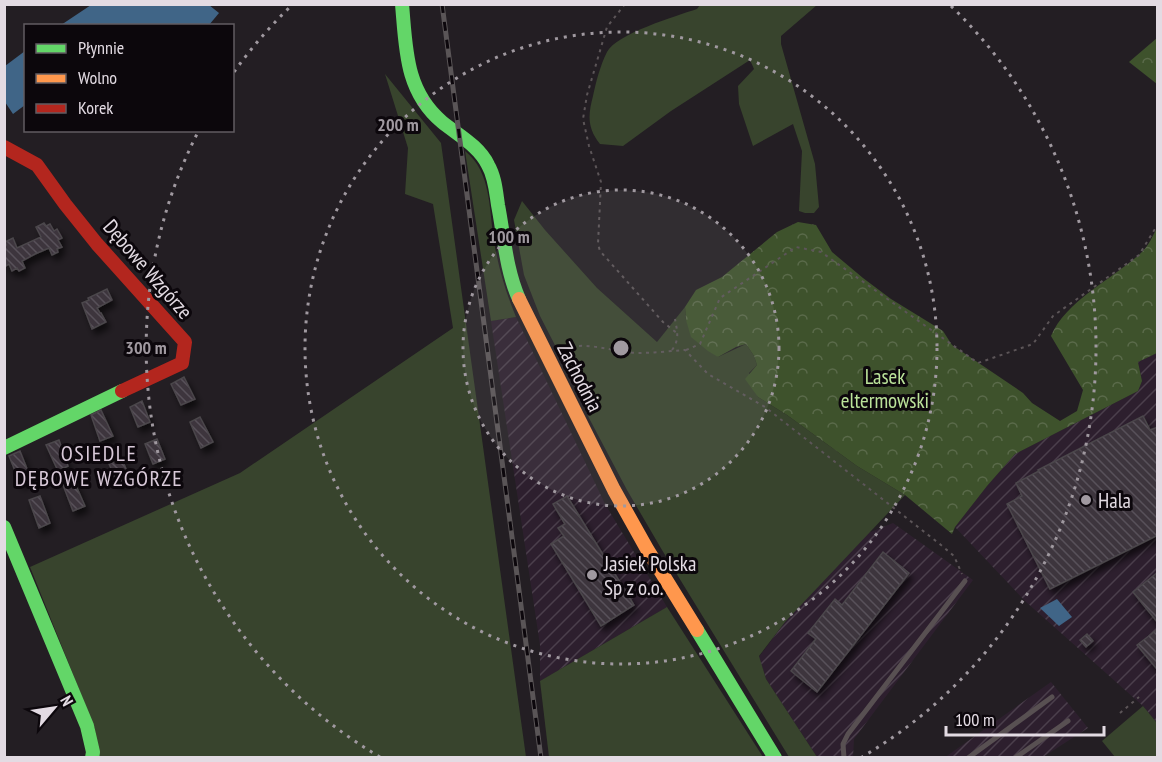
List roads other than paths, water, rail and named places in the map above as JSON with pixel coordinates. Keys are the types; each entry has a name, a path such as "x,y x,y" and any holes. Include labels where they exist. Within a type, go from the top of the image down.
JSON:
{"street":[{"name":"Zachodnia","path":"402,4 411,74 419,96 432,112 477,149 491,172 515,290 546,356 614,490 647,549 775,758"},
{"name":"Dębowe Wzgórze","path":"4,147 37,165 97,244 185,342 182,363 4,448"},
{"path":"4,527 87,726 93,752 92,758"}],"lane":[{"path":"844,758 843,744 848,734 965,581"},
{"path":"968,758 1052,697"},
{"path":"1015,758 1068,720"}],"water":[{"path":"91,5 209,5 219,13 210,24 62,24"},
{"path":"24,52 24,106 13,114 5,102 5,66"},
{"path":"1057,599 1072,617 1059,626 1040,608"}],"railway":[{"path":"442,4 541,758"}],"place":[{"name":"Hala","path":"1086,500"},
{"name":"Jasiek Polska Sp z o.o.","path":"592,575"}],"district":[{"name":"OSIEDLE DĘBOWE WZGÓRZE","path":"99,466"}],"park label":[{"name":"Lasek eltermowski","path":"885,388"}]}
